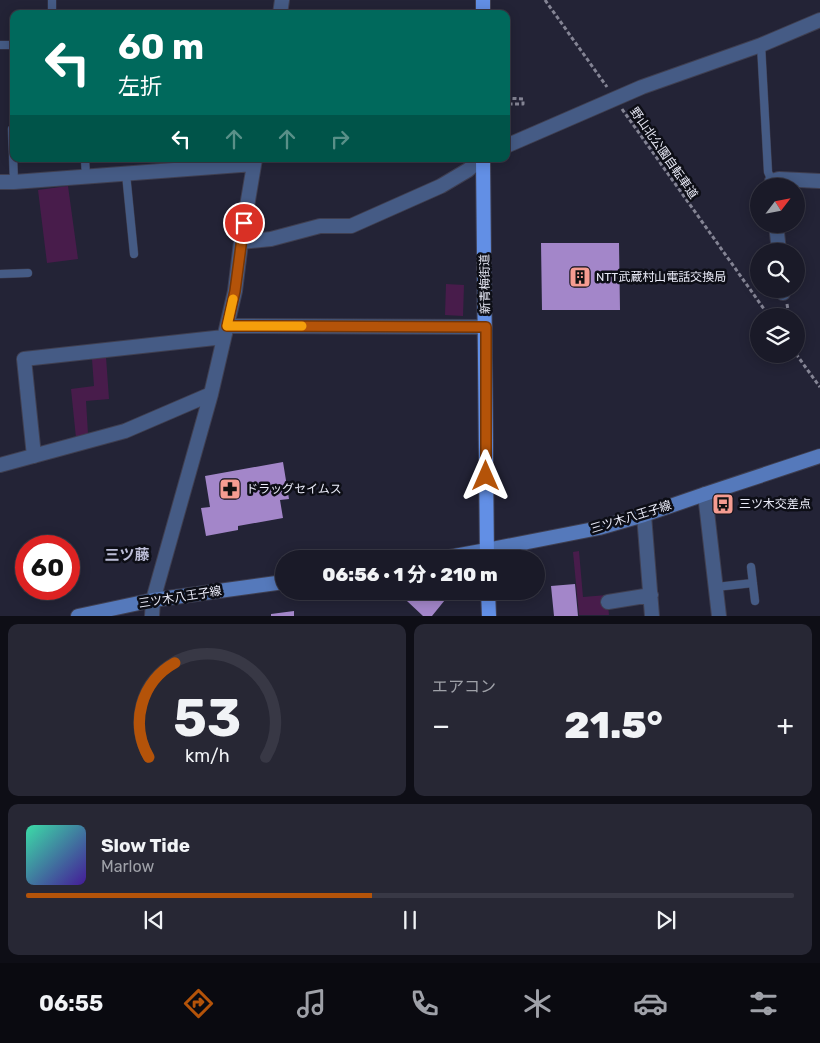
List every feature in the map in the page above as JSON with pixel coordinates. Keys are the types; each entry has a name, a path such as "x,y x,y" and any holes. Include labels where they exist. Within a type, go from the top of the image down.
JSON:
{"main road":[{"name":"新青梅街道","path":"482,162 486,327 487,550"},
{"name":"三ツ木八王子線","path":"508,550 644,515 820,456"},
{"name":"三ツ木八王子線","path":"78,616 118,611 153,600 275,583"},
{"path":"488,600 489,616"}],"street":[{"path":"510,144 642,87 761,45 820,20"},
{"path":"7,182 126,174 255,162 241,242 235,291 226,331 211,394 153,600 152,616"},
{"path":"241,242 271,239 320,226 351,226 441,186 478,162"},
{"path":"805,180 820,181"},
{"path":"34,456 24,359 226,331 486,327"},
{"path":"0,465 125,431 211,394"},
{"path":"705,494 719,616"},
{"path":"644,515 652,616"},
{"path":"608,602 651,595"}],"lane":[{"path":"761,45 768,172 771,178"},
{"path":"7,182 10,151"},
{"path":"84,162 86,177"},
{"path":"126,174 134,254"},
{"path":"0,274 28,273"},
{"path":"751,567 755,601"},
{"path":"716,587 753,583"}],"path":[{"name":"野山北公園自転車道","path":"545,0 764,308"},
{"path":"510,98 523,99 522,104 510,104"},
{"path":"803,363 820,387"}],"shaded area":[{"path":"68,186 78,259 47,263 38,190"},
{"path":"446,284 464,285 463,316 445,315"},
{"path":"106,357 109,399 86,401 88,434 76,438 71,389 94,386 92,359"},
{"path":"579,551 583,597 607,595 609,615 579,615 573,552"}],"building":[{"name":"NTT武蔵村山電話交換局","path":"541,243 619,243 620,310 542,310"},
{"path":"283,462 289,499 280,500 283,518 238,526 238,530 206,536 201,508 210,507 205,476"},
{"path":"575,584 578,616 554,616 551,586"},
{"path":"445,600 432,616 423,616 407,601"},
{"path":"294,611 294,616 271,616 271,614"}],"slow traffic":[{"path":"233,299 227,326 302,326"}],"place":[{"name":"NTT武蔵村山電話交換局","path":"580,277"},
{"name":"ドラッグセイムス","path":"230,489"},
{"name":"三ツ木交差点","path":"723,504"}],"district":[{"name":"三ツ藤","path":"127,555"}],"route":[{"path":"244,223 235,291 227,326 486,327 486,476"}]}
